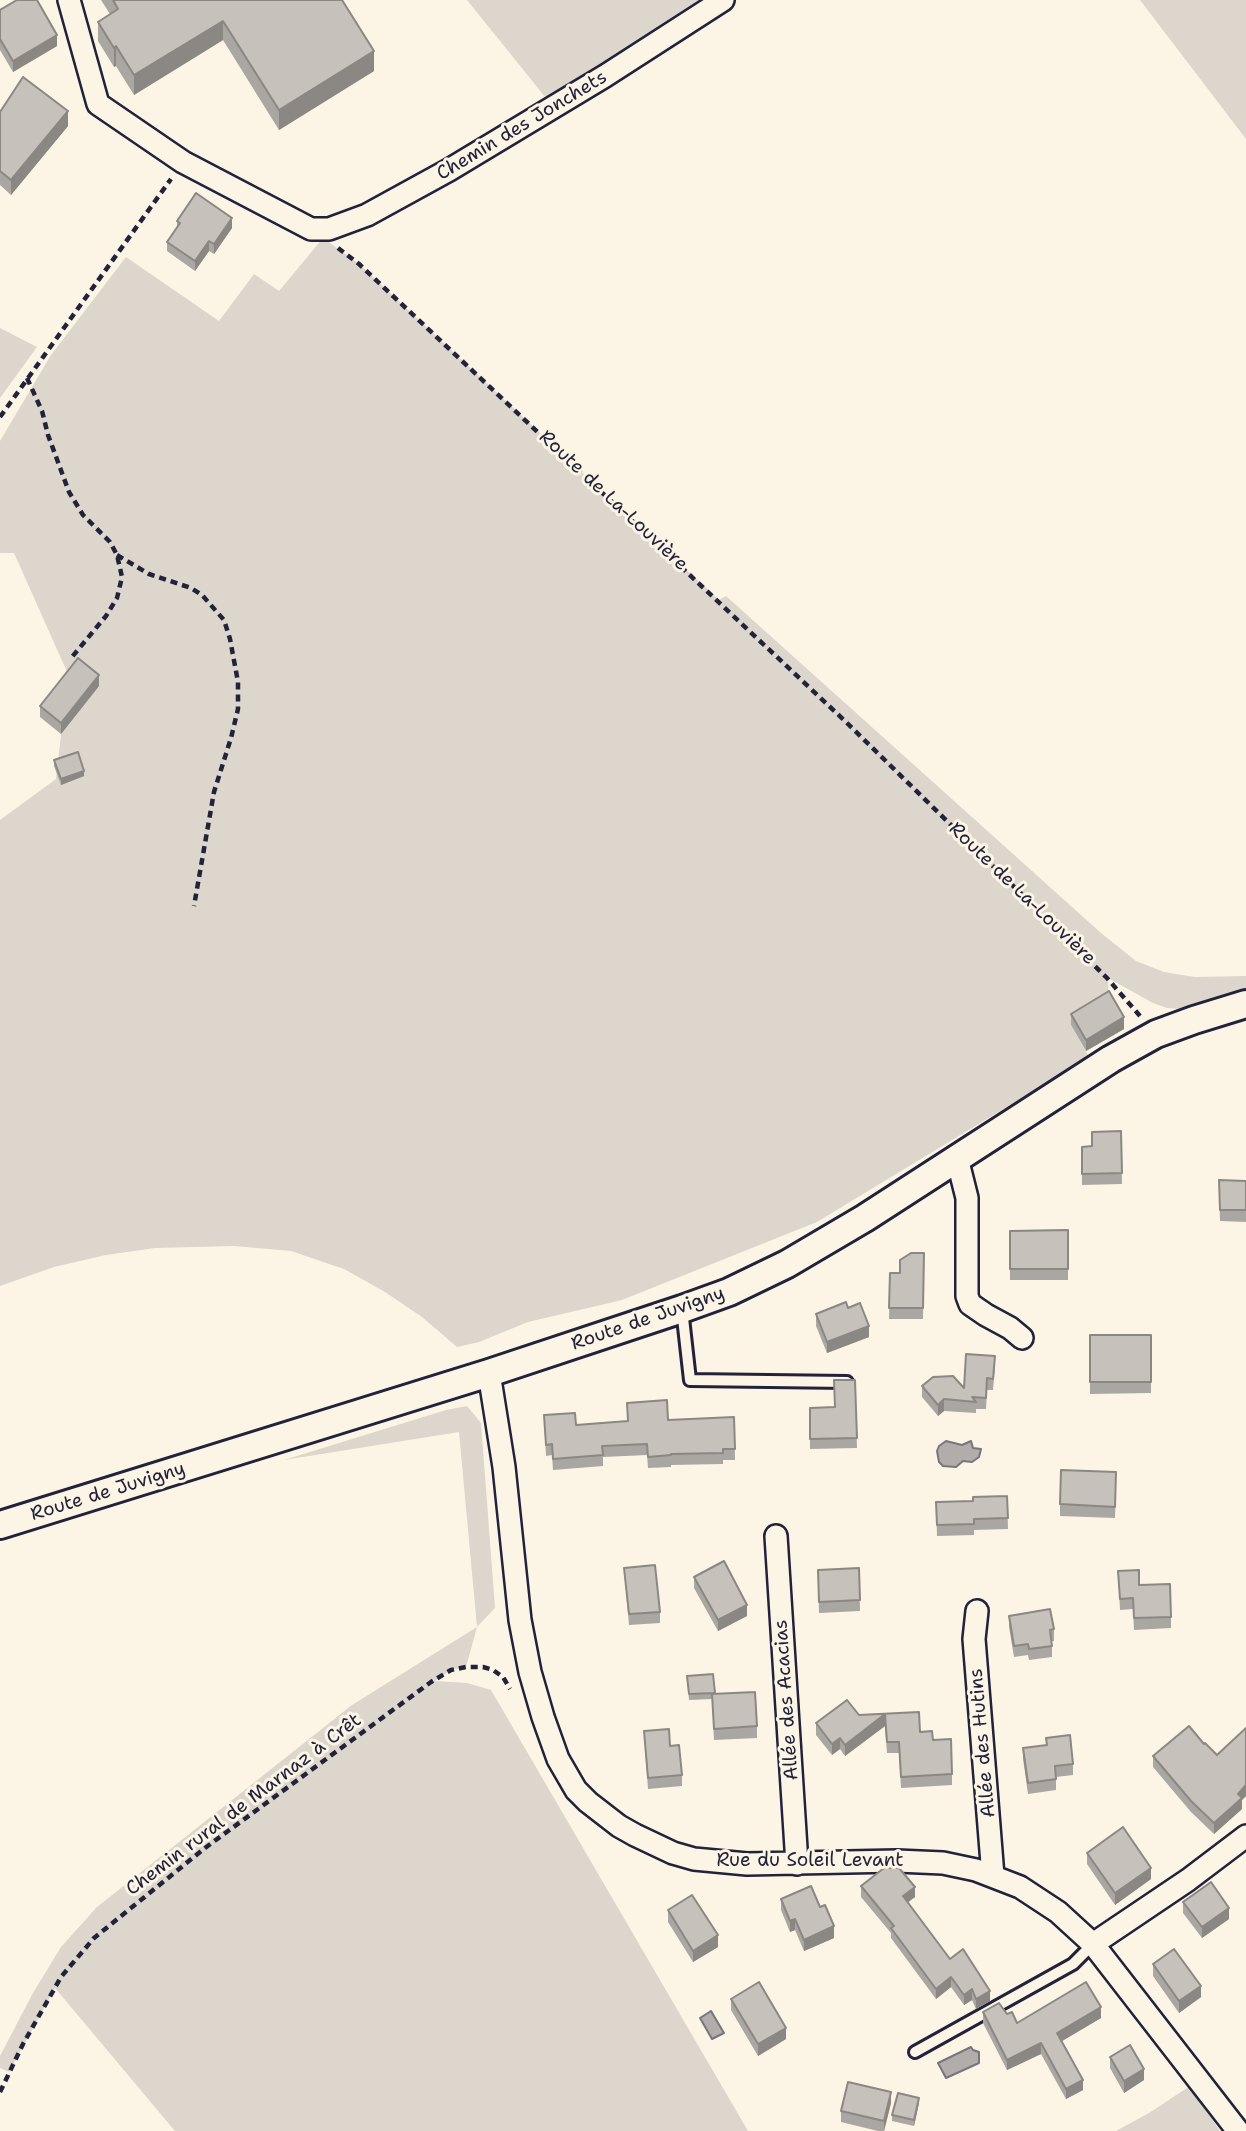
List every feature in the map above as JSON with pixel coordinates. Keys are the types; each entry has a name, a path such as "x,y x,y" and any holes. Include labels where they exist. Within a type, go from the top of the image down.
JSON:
{"street":[{"path":"69,0 98,104 183,162 312,229"},
{"name":"Chemin des Jonchets","path":"312,229 329,229 367,215 449,170 605,76 723,0"},
{"name":"Route de Juvigny","path":"0,1525 489,1373 729,1292 787,1264 865,1218 1071,1083 1156,1034 1246,1004"},
{"path":"957,1158 967,1198 967,1296 970,1304 1022,1338"},
{"name":"Rue du Soleil Levant","path":"489,1373 502,1454 525,1649 543,1717 566,1774 576,1790 605,1816 643,1839 673,1853 713,1862 927,1862 959,1866 1020,1887 1047,1904 1093,1944 1238,2131"},
{"name":"Allée des Acacias","path":"776,1536 797,1864"},
{"name":"Allée des Hutins","path":"977,1611 974,1639 993,1876"},
{"path":"1093,1944 1194,1876 1246,1836"}],"lane":[{"path":"682,1310 690,1380 849,1382"},
{"path":"915,2052 1073,1964 1093,1944"}],"path":[{"path":"0,417 183,162"},
{"name":"Route de La-Louvière","path":"312,229 359,264 739,619 1107,978 1156,1034"},
{"path":"27,378 42,411 69,492 83,515 110,542 117,555 122,577 117,598 98,627 72,657"},
{"path":"117,555 149,574 191,588 202,595 223,620 230,639 236,672 238,709 214,792 194,906"},
{"name":"Chemin rural de Marnaz à Crêt","path":"0,2091 61,1977 94,1938 205,1848 451,1670 466,1667 493,1670 503,1677 514,1696"}],"shaded area":[{"path":"467,0 706,0 550,103"},
{"path":"1140,0 1246,0 1246,139"},
{"path":"323,238 359,264 719,600 726,596 1101,933 1136,961 1164,972 1195,977 1246,976 1246,988 1180,1009 1153,1003 1108,978 1109,1003 1071,1025 1089,1057 817,1222 622,1300 528,1322 479,1342 457,1347 422,1317 385,1292 344,1269 291,1251 234,1246 155,1248 106,1255 54,1267 0,1286 0,820 56,779 68,674 14,553 0,553 0,441 51,355 126,257 219,321 254,274 279,291"},
{"path":"0,328 37,347 0,398"},
{"path":"467,1406 481,1423 495,1608 477,1627 459,1432 284,1460 446,1410"},
{"path":"946,1441 962,1445 971,1441 973,1448 981,1449 979,1457 972,1462 963,1461 956,1467 943,1466 939,1462 937,1451"},
{"path":"477,1627 466,1667 451,1670 435,1681 467,1683 491,1690 748,2131 175,2131 55,1988 9,2072 0,2068 0,2056 33,1993 61,1947 97,1907 352,1705"},
{"path":"711,2011 724,2033 712,2039 700,2018"},
{"path":"971,2047 979,2052 979,2063 946,2078 938,2063"},
{"path":"1190,2086 1220,2131 1116,2131 1149,2113"}],"building":[{"path":"17,0 37,0 57,35 13,61 0,39 0,10"},
{"path":"113,0 342,0 374,51 279,110 223,21 134,75 98,22 118,9"},
{"path":"23,77 68,111 11,180 0,171 0,112"},
{"path":"196,193 232,218 214,244 209,241 195,261 167,242"},
{"path":"78,658 99,675 61,723 40,706"},
{"path":"78,752 84,771 61,779 54,760"},
{"path":"1109,991 1124,1017 1086,1040 1071,1014"},
{"path":"1121,1131 1122,1173 1082,1174 1082,1147 1092,1146 1092,1132"},
{"path":"1219,1180 1246,1181 1246,1210 1220,1210"},
{"path":"1068,1230 1068,1269 1010,1269 1010,1231"},
{"path":"911,1253 924,1253 923,1308 889,1308 890,1273 900,1273 900,1260"},
{"path":"846,1302 848,1308 860,1303 869,1326 827,1342 816,1314"},
{"path":"1090,1335 1151,1335 1151,1382 1090,1382"},
{"path":"966,1354 995,1356 993,1379 987,1378 986,1398 972,1397 976,1402 944,1399 938,1405 922,1386 933,1377 953,1376 964,1388"},
{"path":"834,1380 855,1380 857,1438 810,1439 810,1408 835,1407"},
{"path":"667,1400 668,1420 734,1417 735,1449 723,1449 723,1453 648,1457 647,1444 602,1446 603,1455 553,1459 552,1444 546,1445 544,1415 575,1413 576,1425 628,1421 627,1403"},
{"path":"1061,1470 1116,1472 1115,1507 1060,1504"},
{"path":"1007,1496 1008,1518 974,1519 974,1524 937,1525 936,1502 973,1501 973,1497"},
{"path":"724,1561 747,1605 718,1620 694,1577"},
{"path":"655,1565 660,1612 629,1614 624,1568"},
{"path":"859,1568 860,1600 819,1602 818,1570"},
{"path":"1139,1570 1139,1585 1170,1584 1171,1617 1134,1618 1133,1598 1120,1599 1118,1571"},
{"path":"1050,1609 1054,1629 1050,1630 1052,1646 1029,1649 1028,1644 1014,1646 1009,1616"},
{"path":"713,1674 715,1693 689,1694 687,1676"},
{"path":"755,1692 757,1726 714,1729 712,1694"},
{"path":"847,1700 859,1715 919,1712 920,1732 932,1731 933,1740 951,1739 952,1774 901,1777 899,1742 887,1742 885,1714 845,1745 840,1738 832,1744 816,1723"},
{"path":"1189,1726 1217,1755 1246,1728 1246,1785 1238,1794 1242,1798 1214,1823 1191,1801 1153,1756"},
{"path":"669,1729 670,1746 679,1745 682,1775 648,1778 644,1731"},
{"path":"1070,1735 1073,1764 1055,1766 1056,1779 1028,1783 1023,1748 1047,1745 1046,1738"},
{"path":"1123,1827 1151,1868 1115,1893 1087,1853"},
{"path":"884,1868 899,1868 915,1887 903,1896 950,1959 963,1949 990,1991 976,1999 972,1989 964,1995 951,1977 936,1989 891,1928 894,1926 861,1886"},
{"path":"1211,1882 1229,1908 1202,1927 1183,1902"},
{"path":"811,1886 820,1907 825,1905 834,1926 804,1940 795,1919 790,1921 781,1899"},
{"path":"692,1895 718,1935 693,1951 668,1910"},
{"path":"1174,1949 1201,1986 1179,2001 1153,1964"},
{"path":"759,1982 786,2028 758,2044 731,1999"},
{"path":"1086,1982 1101,2007 1057,2033 1083,2080 1066,2089 1041,2043 1007,2060 983,2012 999,2003 1007,2014 1012,2012 1017,2023"},
{"path":"1130,2045 1144,2069 1124,2081 1110,2057"},
{"path":"848,2082 891,2092 884,2121 841,2111"},
{"path":"898,2093 919,2098 914,2120 892,2115"}]}
